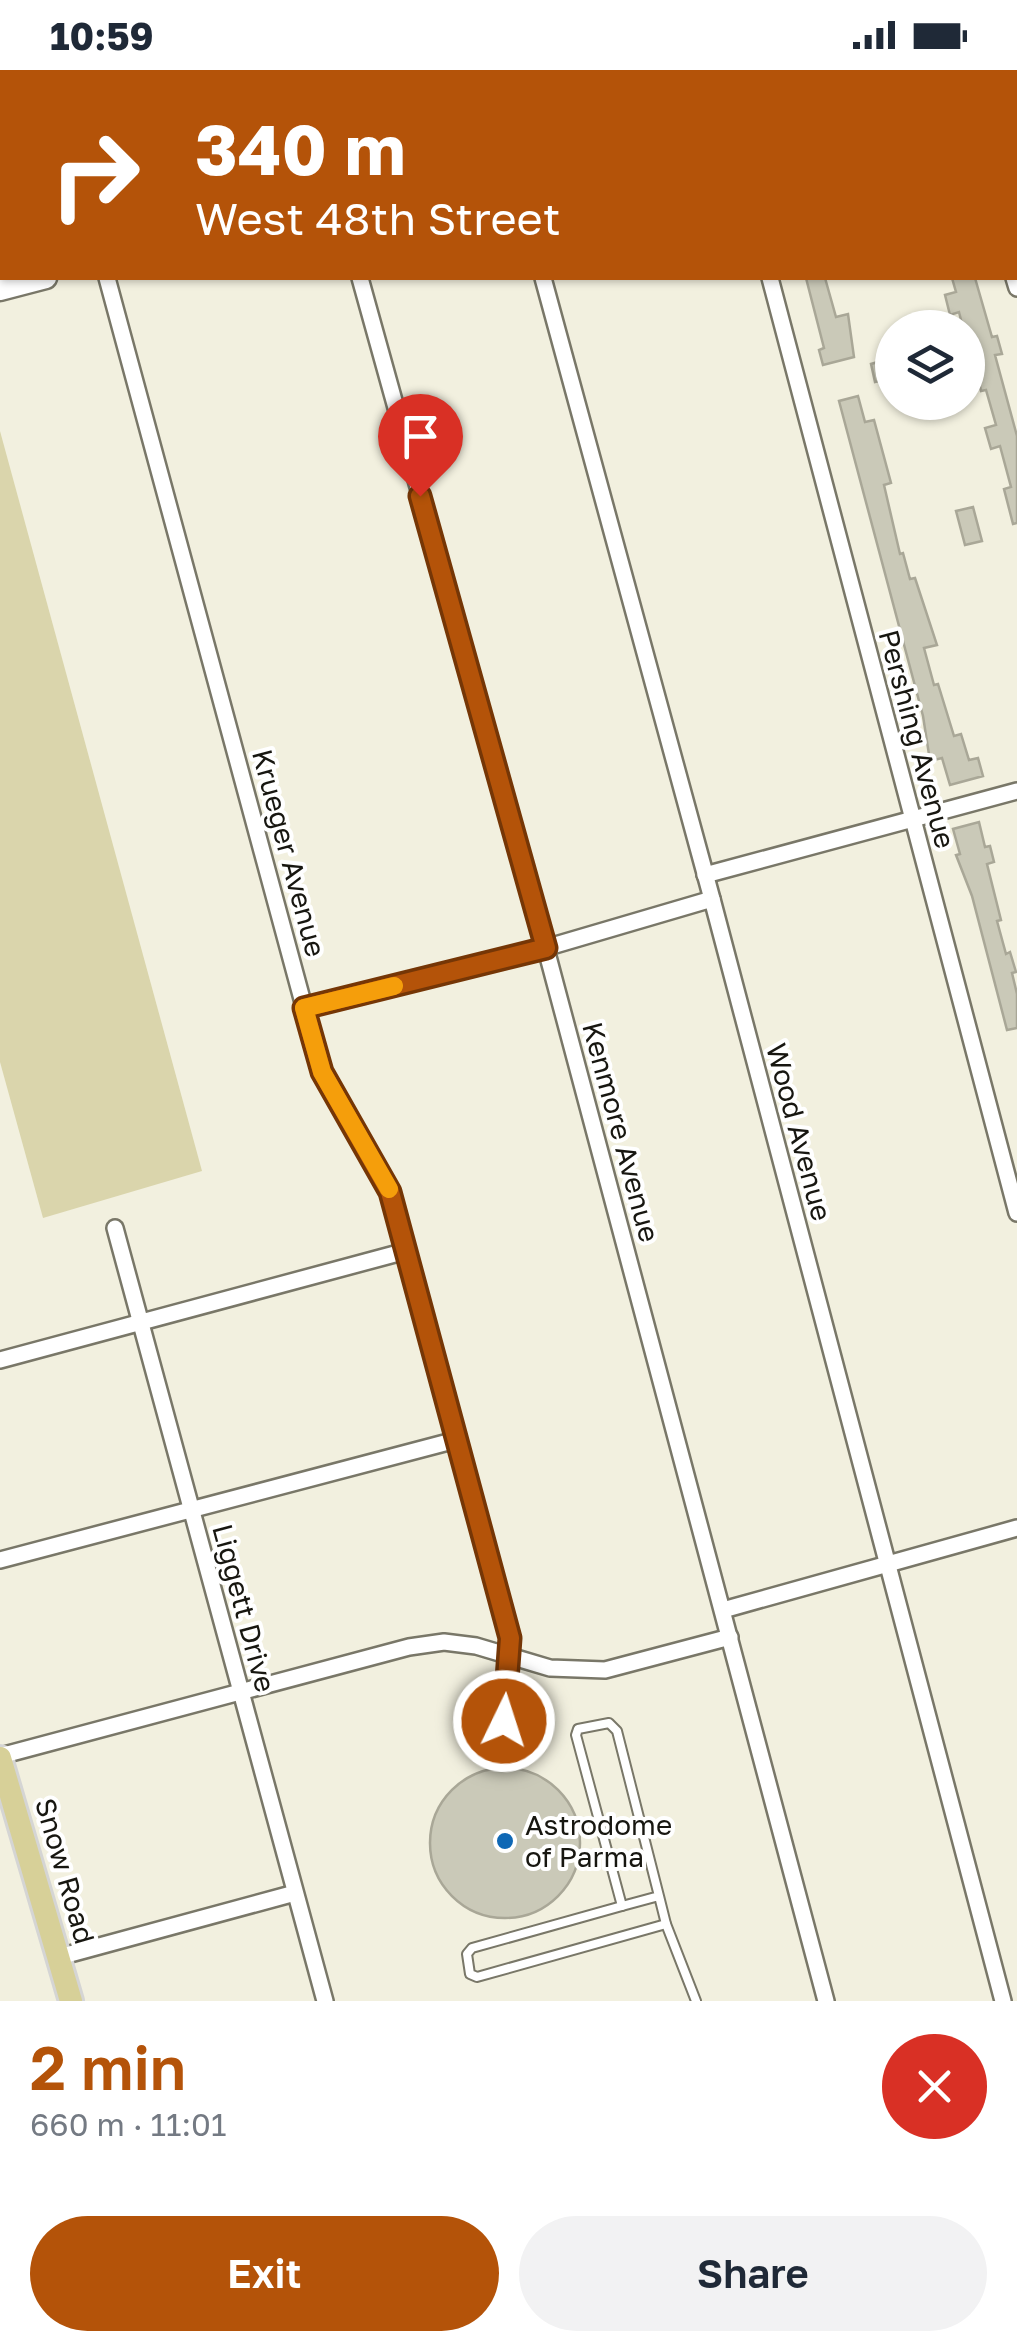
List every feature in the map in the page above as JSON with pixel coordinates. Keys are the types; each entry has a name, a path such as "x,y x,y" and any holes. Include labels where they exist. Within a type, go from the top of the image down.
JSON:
{"main road":[{"name":"Snow Road","path":"0,1757 71,2001"}],"street":[{"path":"8,285 35,280"},
{"name":"Krueger Avenue","path":"108,280 322,1072 390,1192 510,1638 504,1721"},
{"name":"Kenmore Avenue","path":"361,280 546,948 826,2001"},
{"name":"Wood Avenue","path":"544,280 706,875 1003,2001"},
{"name":"Pershing Avenue","path":"771,280 1017,1213"},
{"path":"706,875 1017,791"},
{"path":"304,1008 546,948 712,899"},
{"name":"Liggett Drive","path":"115,1228 325,2001"},
{"path":"0,1360 406,1251"},
{"path":"0,1560 456,1440"},
{"path":"724,1610 1017,1528"},
{"path":"0,1757 409,1647 444,1642 476,1646 550,1668 605,1670 730,1637"},
{"path":"59,1957 295,1892"}],"lane":[{"path":"622,1906 576,1735 578,1728 609,1723 617,1732 666,1924 696,2001"},
{"path":"658,1896 472,1948 466,1954 470,1974 477,1976 666,1924"}],"shaded area":[{"path":"0,431 202,1171 43,1218 0,1062"}],"building":[{"path":"807,280 826,280 836,317 848,314 854,357 823,365 819,350 824,348"},
{"path":"953,280 976,280 984,310 949,310 945,295 956,292"},
{"path":"985,313 1002,354 995,355 1017,436 1017,523 1013,524 1004,489 1011,487 1000,446 991,449 985,428 996,425 986,390"},
{"path":"858,396 865,422 874,420 891,483 884,485 900,554 903,553 910,579 915,578 937,645 924,648 934,685 938,684 954,736 961,734 969,760 978,758 983,776 950,785 942,758 930,761 923,716 839,401"},
{"path":"973,507 982,541 965,545 956,511"},
{"path":"979,822 985,847 990,846 994,862 987,864 1001,920 997,921 1006,954 1010,952 1016,972 1012,973 1017,994 1017,1028 1007,1030 972,896 956,855 960,854 953,829"},
{"name":"Astrodome of Parma","path":"505,1768 534,1773 558,1790 575,1814 580,1843 575,1872 558,1896 534,1913 505,1918 476,1913 452,1896 435,1872 430,1843 435,1814 452,1790 476,1773"}],"slow traffic":[{"path":"389,1189 322,1072 304,1008 394,986"}],"place":[{"name":"Astrodome of Parma","path":"505,1841"}],"route":[{"path":"420,496 546,948 304,1008 322,1072 390,1192 510,1638 504,1721"}]}
